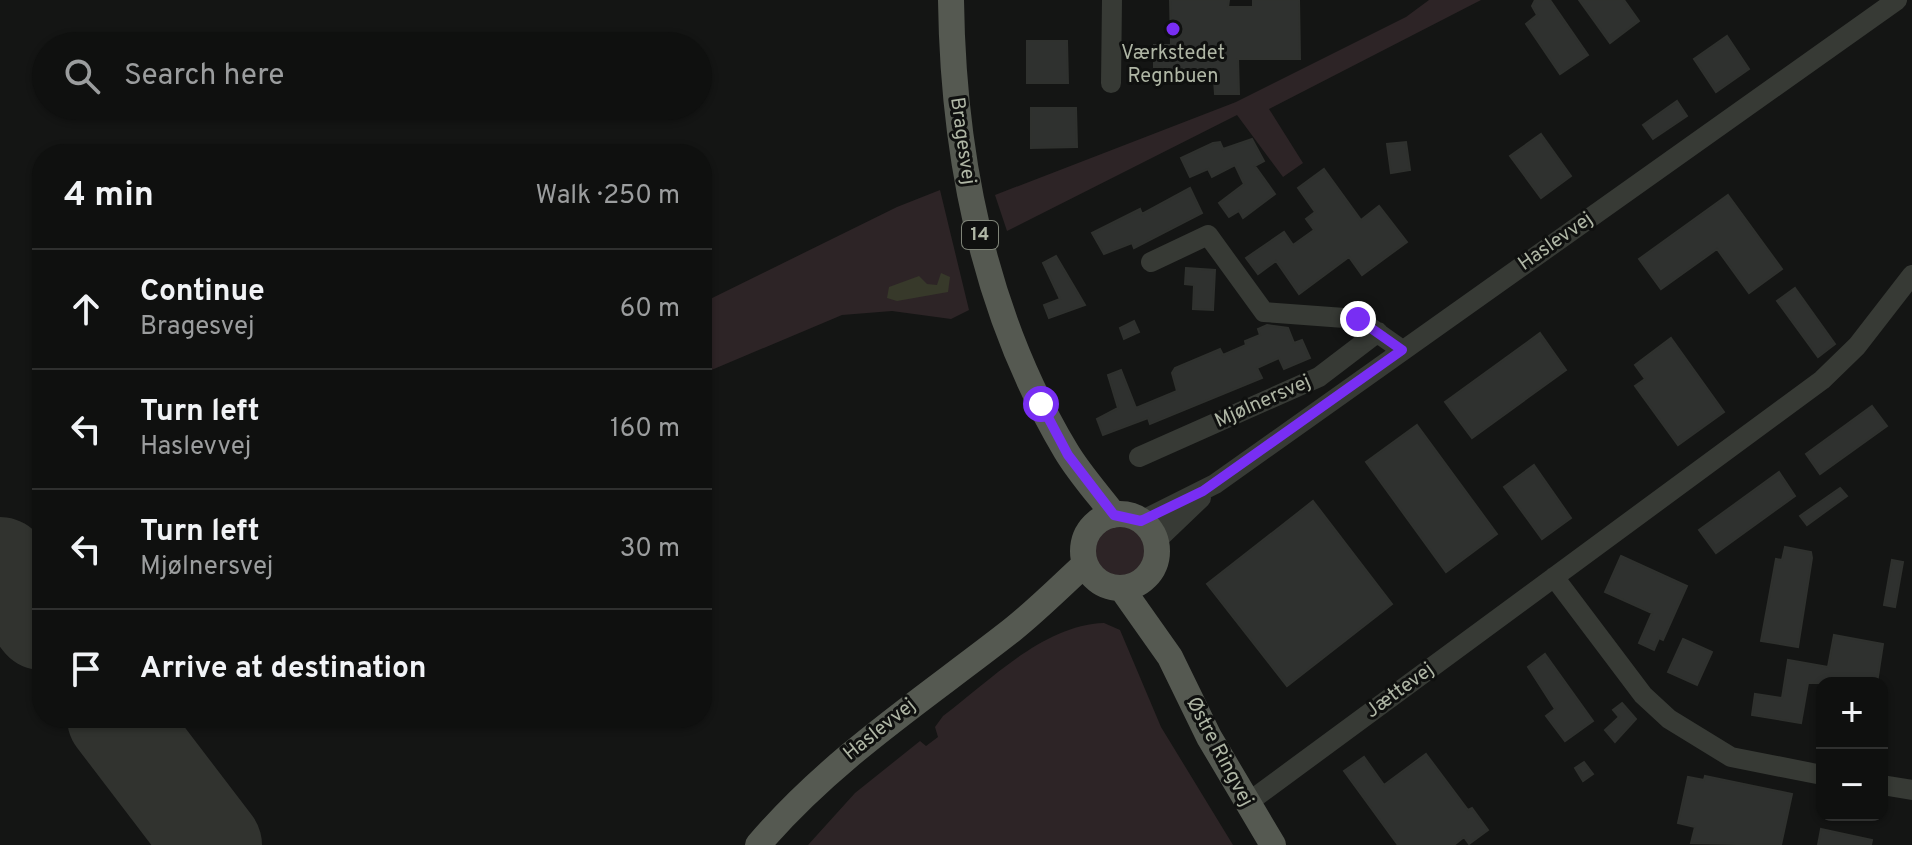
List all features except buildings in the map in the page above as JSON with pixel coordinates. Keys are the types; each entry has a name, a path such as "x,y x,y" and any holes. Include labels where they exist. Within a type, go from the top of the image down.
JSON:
{"main road":[{"name":"Bragesvej","path":"951,0 960,151 988,269 1019,356 1103,521"},
{"path":"1102,578 1148,576 1156,562 1149,531 1103,521"},
{"name":"14","path":"1102,578 1083,551 1103,521"},
{"name":"Østre Ringvej","path":"1148,576 1170,657 1246,804 1273,845"},
{"name":"Haslevvej","path":"758,845 829,771 906,707 1014,629 1102,578"},
{"name":"Østre Ringvej","path":"1102,578 1170,657"}],"street":[{"path":"1111,83 1112,0"},
{"name":"Haslevvej","path":"1149,531 1897,0"},
{"path":"1151,262 1208,235 1264,312 1358,319 1402,350"},
{"name":"Jættevej","path":"1246,804 1822,380 1857,346 1912,275"},
{"name":"Mjølnersvej","path":"1139,457 1319,377 1378,332"},
{"path":"1554,577 1643,695 1669,719 1731,757 1816,774"},
{"path":"1888,786 1912,790"}],"shaded area":[{"path":"1429,0 1481,0 1269,109 1303,163 1283,177 1237,115 1007,231 995,195 1236,102 1406,17"},
{"path":"940,190 969,310 951,319 892,311 842,315 712,370 712,298 897,207"},
{"path":"941,273 950,277 948,292 897,301 887,298 889,287 919,276 927,284 937,285"},
{"path":"1120,525 1139,533 1147,552 1139,571 1120,579 1101,571 1093,552 1101,533"},
{"path":"1104,623 1120,630 1161,727 1233,845 808,845 855,793 920,741 926,746 938,737 935,727 943,716 1018,657 1060,633"}],"runway":[{"path":"0,566 32,608"},
{"path":"124,728 213,845"}],"place":[{"name":"Værkstedet Regnbuen","path":"1173,29"}],"route":[{"path":"1041,404 1068,455 1114,515 1128,515 1141,521 1215,484 1402,350 1358,319"}]}
